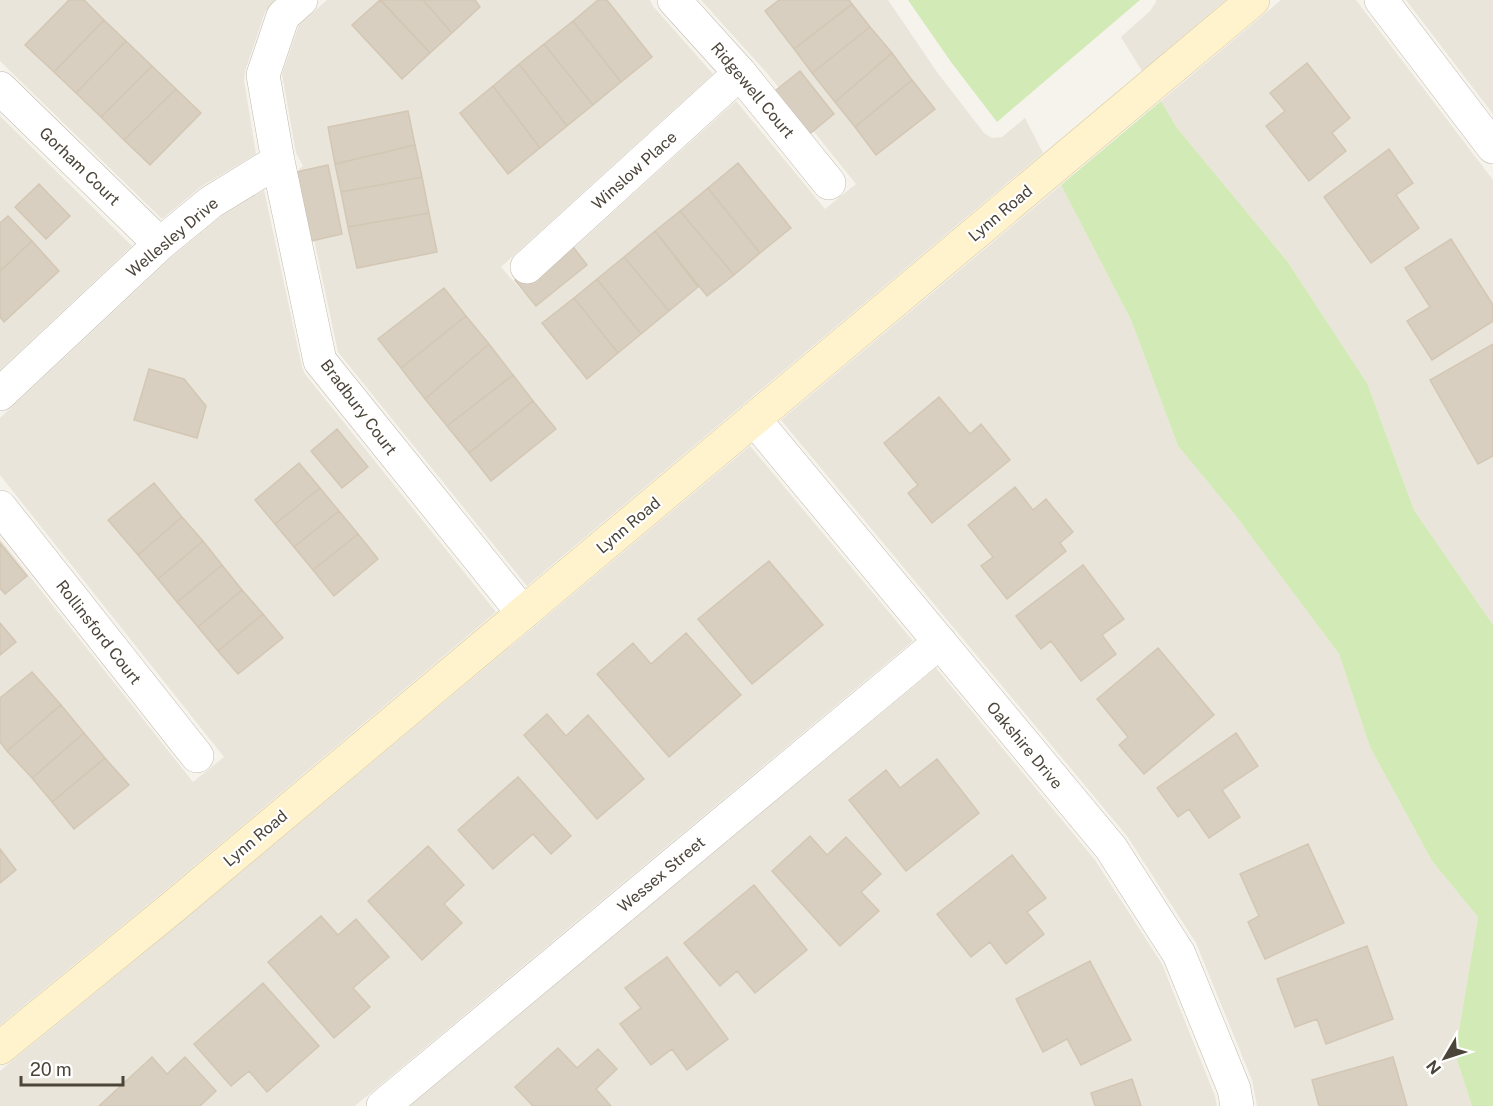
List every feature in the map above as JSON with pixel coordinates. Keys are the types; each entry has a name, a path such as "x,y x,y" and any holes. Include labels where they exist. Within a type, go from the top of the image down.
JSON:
{"street":[{"path":"278,161 263,75 283,16 301,0"},
{"name":"Ridgewell Court","path":"674,0 740,74 829,183"},
{"name":"Lynn Road","path":"0,1048 173,907 1253,0"},
{"path":"1381,0 1493,147"},
{"name":"Winslow Place","path":"527,267 740,74"},
{"name":"Gorham Court","path":"0,88 160,244"},
{"name":"Wellesley Drive","path":"0,394 160,244 211,202 278,161"},
{"name":"Bradbury Court","path":"278,161 320,362 523,613"},
{"name":"Oakshire Drive","path":"754,419 1111,848 1179,954 1234,1089 1237,1106"},
{"name":"Rollinsford Court","path":"0,507 197,756"},
{"name":"Wessex Street","path":"383,1106 940,642"}],"shaded area":[{"path":"0,0 275,0 265,12 245,71 244,80 256,154 202,186 162,219 0,61"},
{"path":"327,0 650,0 713,74 501,267 524,293 736,101 825,209 856,184 767,73 701,0 888,0 937,72 984,133 992,138 1002,137 1025,118 1043,153 527,586 338,352 299,169 303,166 296,153 282,74 299,25"},
{"path":"1156,0 1226,0 1142,71 1121,37 1150,11"},
{"path":"1281,0 1356,0 1493,180 1493,625 1414,510 1367,383 1287,261 1177,128 1161,101"},
{"path":"1406,0 1493,0 1493,114"},
{"path":"0,116 132,246 0,370"},
{"path":"1061,185 1131,320 1178,446 1236,516 1339,654 1370,747 1432,861 1478,917 1455,1054 1472,1106 1257,1106 1252,1080 1196,943 1127,836 781,420"},
{"path":"264,190 305,374 496,612 162,893 0,1025 0,539 193,782 224,757 0,475 0,418 172,257 221,216"},
{"path":"750,446 913,641 355,1106 0,1106 0,1071"},
{"path":"936,668 1095,860 1162,964 1217,1106 409,1106"}],"green space":[{"path":"908,0 1140,0 997,122 951,62"},
{"path":"1161,101 1177,128 1287,261 1367,383 1414,510 1493,625 1493,1106 1472,1106 1455,1054 1478,917 1432,861 1370,747 1339,654 1236,516 1178,446 1131,320 1061,185"}],"building":[{"path":"69,0 84,0 104,20 54,72 25,45"},
{"path":"380,0 430,53 402,79 352,25"},
{"path":"381,0 423,0 452,33 430,53"},
{"path":"423,0 475,0 480,7 452,33"},
{"path":"598,0 607,0 652,57 621,82 573,21"},
{"path":"779,0 849,0 852,4 794,49 765,11"},
{"path":"852,4 870,27 812,73 794,49"},
{"path":"104,20 126,41 76,93 54,72"},
{"path":"573,21 621,82 593,105 544,44"},
{"path":"870,27 892,53 835,102 812,73"},
{"path":"126,41 152,66 101,117 76,93"},
{"path":"544,44 593,105 567,126 519,64"},
{"path":"892,53 912,80 855,127 835,102"},
{"path":"1307,63 1350,118 1332,133 1346,151 1309,181 1266,126 1285,111 1270,93"},
{"path":"519,64 567,126 540,148 493,86"},
{"path":"152,66 176,89 124,140 101,117"},
{"path":"800,71 834,114 806,137 771,94"},
{"path":"912,80 935,109 876,155 855,127"},
{"path":"493,86 540,148 508,174 460,113"},
{"path":"176,89 201,113 150,165 124,140"},
{"path":"408,111 415,145 335,164 328,127"},
{"path":"415,145 422,177 341,192 335,164"},
{"path":"1389,149 1413,183 1396,195 1419,228 1371,263 1324,197"},
{"path":"738,163 791,228 760,253 708,188"},
{"path":"328,165 342,234 311,241 296,172"},
{"path":"422,177 429,213 348,227 341,192"},
{"path":"39,184 70,216 46,239 15,207"},
{"path":"708,188 760,253 734,275 680,211"},
{"path":"680,211 734,275 707,296 655,231"},
{"path":"429,213 437,252 357,268 348,227"},
{"path":"8,216 32,241 0,271 0,223"},
{"path":"655,231 698,287 669,311 624,257"},
{"path":"567,239 587,265 536,306 515,280"},
{"path":"1451,239 1493,305 1493,321 1432,360 1407,321 1430,307 1405,268"},
{"path":"32,241 59,271 4,322 0,317 0,271"},
{"path":"624,257 669,311 641,334 597,279"},
{"path":"597,279 641,334 618,353 574,298"},
{"path":"444,288 466,316 401,368 378,339"},
{"path":"574,298 618,353 587,379 542,323"},
{"path":"466,316 489,344 425,399 401,368"},
{"path":"489,344 513,375 447,426 425,399"},
{"path":"1493,344 1493,456 1478,464 1430,380"},
{"path":"149,369 184,379 206,406 197,438 134,420"},
{"path":"513,375 533,401 469,453 447,426"},
{"path":"939,397 970,434 981,424 1010,460 932,523 908,493 918,485 884,443"},
{"path":"533,401 556,429 491,481 469,453"},
{"path":"337,429 368,467 342,488 311,451"},
{"path":"299,463 320,488 275,524 255,500"},
{"path":"154,483 182,517 138,555 108,520"},
{"path":"1015,487 1033,510 1046,499 1073,532 1060,543 1066,551 1007,599 981,566 993,557 968,525"},
{"path":"320,488 339,511 294,547 275,524"},
{"path":"339,511 358,534 313,570 294,547"},
{"path":"182,517 203,541 158,579 138,555"},
{"path":"358,534 378,559 334,596 313,570"},
{"path":"203,541 222,565 177,602 158,579"},
{"path":"0,543 27,576 5,594 0,588"},
{"path":"769,561 823,625 752,684 698,619"},
{"path":"222,565 242,590 198,627 177,602"},
{"path":"1083,565 1124,619 1102,635 1116,654 1081,681 1051,641 1041,649 1016,616"},
{"path":"242,590 263,614 218,651 198,627"},
{"path":"263,614 283,638 238,674 218,651"},
{"path":"0,623 16,642 0,655"},
{"path":"686,633 741,695 669,757 597,674 633,643 651,664"},
{"path":"1158,648 1214,715 1144,774 1119,745 1128,737 1097,699"},
{"path":"32,672 61,705 7,751 0,742 0,698"},
{"path":"61,705 84,733 32,778 7,751"},
{"path":"547,714 566,736 588,715 644,779 597,819 524,735"},
{"path":"84,733 105,758 52,802 32,778"},
{"path":"1236,733 1258,766 1222,790 1240,817 1209,838 1189,809 1178,817 1157,788"},
{"path":"105,758 129,785 74,829 52,802"},
{"path":"937,759 979,813 906,871 849,800 886,770 900,788"},
{"path":"518,777 571,836 551,854 533,834 493,869 458,830"},
{"path":"810,836 827,855 846,837 881,874 861,892 879,911 840,946 772,871"},
{"path":"1308,844 1344,923 1265,959 1248,922 1259,916 1240,874"},
{"path":"428,846 464,885 444,904 462,923 422,960 368,901"},
{"path":"0,849 16,870 0,883"},
{"path":"1012,855 1046,898 1027,912 1044,934 1006,964 990,942 971,957 937,914"},
{"path":"754,885 807,950 755,993 737,971 720,986 684,943"},
{"path":"321,916 338,935 356,919 389,957 353,988 370,1007 334,1038 268,962"},
{"path":"1367,946 1393,1019 1326,1044 1317,1019 1295,1027 1277,979"},
{"path":"667,957 728,1039 687,1070 672,1049 651,1065 620,1024 641,1008 625,988"},
{"path":"1090,961 1131,1040 1081,1065 1067,1039 1043,1052 1016,999"},
{"path":"263,983 319,1046 267,1092 249,1071 231,1086 194,1044"},
{"path":"558,1048 577,1068 598,1049 617,1069 596,1089 611,1106 533,1106 515,1087"},
{"path":"152,1057 167,1074 185,1057 216,1091 200,1106 99,1106"},
{"path":"1393,1057 1407,1106 1319,1106 1312,1080"},
{"path":"1132,1079 1141,1106 1095,1106 1091,1093"}]}
